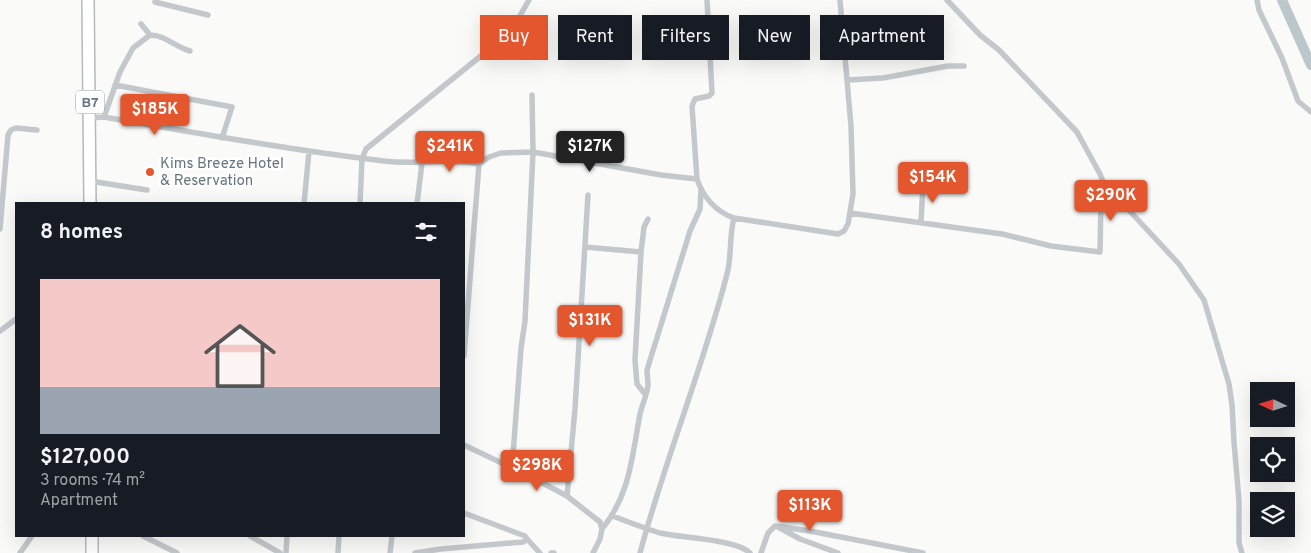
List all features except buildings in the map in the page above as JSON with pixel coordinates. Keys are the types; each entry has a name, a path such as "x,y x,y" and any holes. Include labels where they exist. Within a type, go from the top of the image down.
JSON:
{"highway":[{"name":"B7","path":"88,0 90,202"},
{"path":"92,537 92,553"}],"street":[{"path":"360,202 362,159 366,149 494,46 517,21 529,0"},
{"path":"602,529 613,516 622,498 629,475 648,385 647,370 690,231 700,209 701,190 698,178 692,106 695,99 709,96 712,93 707,0"},
{"path":"701,190 721,213 734,218 838,234 846,228 850,213 853,185 848,80 840,0"},
{"path":"947,0 980,35 999,50 1077,132 1106,189 1132,213 1179,264 1204,300 1226,370 1231,398 1239,501 1239,544 1242,553"},
{"path":"1257,0 1259,10 1282,58 1298,101 1311,112"},
{"path":"155,2 208,15"},
{"path":"141,24 150,35"},
{"path":"104,117 120,72 133,48 150,35 160,35 175,45 190,51"},
{"path":"848,80 883,78 948,66 964,66"},
{"path":"115,85 232,106 222,138"},
{"path":"512,468 518,405 519,366 525,321 533,152 532,95"},
{"path":"90,118 104,117 222,138 398,163 468,162 479,164 489,157 501,154 533,152 661,175 698,178"},
{"path":"0,229 3,154 8,135 11,130 16,128 37,130"},
{"path":"304,202 309,151"},
{"path":"417,202 422,163"},
{"path":"465,343 479,164"},
{"path":"90,181 147,190"},
{"path":"921,222 924,185"},
{"path":"850,213 1002,234 1051,246 1100,252 1102,200 1106,189"},
{"path":"567,496 578,365 588,195"},
{"path":"640,553 728,271 730,232 734,218"},
{"path":"645,394 637,384 635,360 641,252 644,227 648,219"},
{"path":"585,247 641,252"},
{"path":"0,331 15,320"},
{"path":"465,445 567,496 600,522 602,529 600,540 593,553"},
{"path":"465,513 525,536 540,553"},
{"path":"613,516 661,533 725,544 746,549 750,553"},
{"path":"775,526 800,539 838,553"},
{"path":"761,553 768,532 775,526 923,553"},
{"path":"20,553 31,537"},
{"path":"146,537 177,553"},
{"path":"252,537 280,553"},
{"path":"286,553 287,537"},
{"path":"338,553 339,537"},
{"path":"390,553 392,537"},
{"path":"415,553 441,548 523,542 527,540"}],"waterway":[{"path":"1282,0 1311,65"}],"place":[{"name":"Kims Breeze Hotel & Reservation","path":"150,172"}]}
